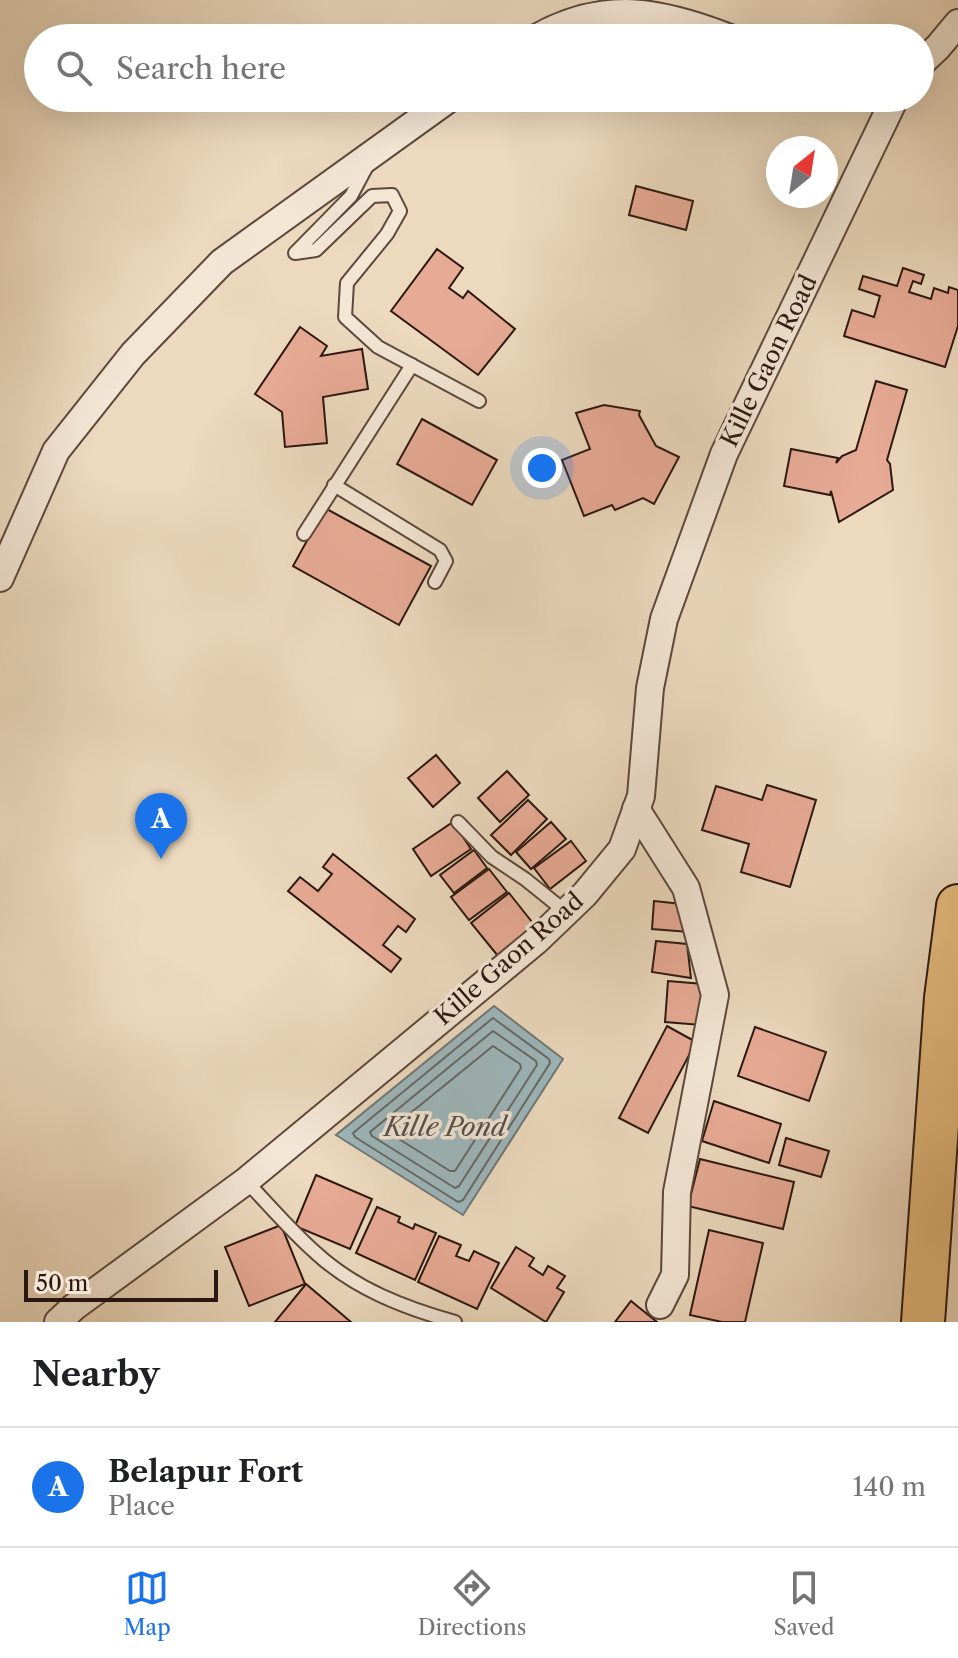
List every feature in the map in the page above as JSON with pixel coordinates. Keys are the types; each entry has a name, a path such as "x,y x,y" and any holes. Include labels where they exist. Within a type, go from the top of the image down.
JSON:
{"highway":[{"path":"923,1322 946,998 958,906"},
{"path":"946,998 958,1079"}],"street":[{"path":"560,24 575,15 600,9 631,9 689,24"},
{"path":"934,51 958,23"},
{"path":"0,578 56,451 133,354 222,262 430,112"},
{"name":"Kille Gaon Road","path":"58,1322 246,1181 536,941 585,894 622,849 641,796 650,688 664,619 724,454 882,112"},
{"path":"636,809 686,888 715,995 677,1192 675,1275 660,1305"}],"lane":[{"path":"377,150 351,196 295,253 316,250 372,196 392,195 400,211 387,234 347,283 345,317 378,347 479,401"},
{"path":"304,534 412,365"},
{"path":"334,485 440,550 446,561 435,582"},
{"path":"458,822 492,857 566,912"},
{"path":"246,1181 317,1254 359,1285 408,1308 455,1322"}],"water":[{"name":"Kille Pond","path":"494,1006 563,1059 463,1215 336,1135"}],"building":[{"path":"636,186 693,201 686,230 629,215"},
{"path":"437,249 463,268 449,288 463,298 468,291 515,329 478,375 391,311"},
{"path":"903,268 924,275 921,284 913,281 909,292 931,299 934,288 948,293 949,287 958,290 958,326 945,367 844,336 852,310 874,317 880,296 859,289 863,276 897,286"},
{"path":"300,327 327,346 321,356 362,349 368,389 323,397 327,443 285,447 282,412 255,394"},
{"path":"876,381 907,390 887,460 893,490 839,522 831,491 830,495 784,486 791,449 838,458 836,463 842,456 856,450"},
{"path":"604,405 640,411 639,415 656,446 679,457 654,504 643,498 615,510 612,505 584,516 562,460 590,449 576,413"},
{"path":"422,419 497,460 472,505 397,464"},
{"path":"325,508 431,566 399,625 293,566"},
{"path":"436,755 460,783 433,807 408,778"},
{"path":"507,771 529,795 500,822 478,798"},
{"path":"767,785 816,800 790,887 741,872 749,844 702,830 716,786 762,800"},
{"path":"528,800 547,819 511,855 491,835"},
{"path":"453,822 471,849 431,876 413,849"},
{"path":"551,822 566,839 531,869 516,852"},
{"path":"571,841 586,861 550,889 534,868"},
{"path":"474,850 487,868 454,893 440,875"},
{"path":"333,854 415,919 406,932 398,926 383,945 401,959 391,972 288,891 300,877 318,891 332,874 323,867"},
{"path":"489,869 507,892 469,920 451,897"},
{"path":"509,893 536,927 498,956 471,923"},
{"path":"654,901 691,905 689,932 652,929"},
{"path":"656,941 687,944 691,978 652,972"},
{"path":"668,981 703,984 701,1025 665,1022"},
{"path":"667,1026 696,1042 648,1133 619,1118"},
{"path":"755,1027 826,1052 809,1101 738,1076"},
{"path":"714,1101 781,1124 769,1163 702,1141"},
{"path":"786,1138 829,1151 821,1177 779,1165"},
{"path":"700,1159 794,1182 783,1229 688,1206"},
{"path":"316,1175 372,1199 350,1249 295,1226"},
{"path":"377,1207 400,1217 398,1222 413,1229 415,1224 436,1233 415,1280 356,1253"},
{"path":"281,1225 305,1284 249,1306 225,1247"},
{"path":"709,1230 763,1243 745,1322 722,1322 690,1315"},
{"path":"439,1236 461,1245 456,1256 469,1261 474,1251 499,1263 477,1309 418,1282"},
{"path":"516,1247 534,1258 529,1266 543,1275 548,1266 565,1276 557,1288 564,1292 546,1322 491,1288"},
{"path":"306,1284 351,1322 275,1322"},
{"path":"631,1301 657,1322 615,1322"}],"place":[{"name":"Belapur Fort","path":"161,859"}]}
